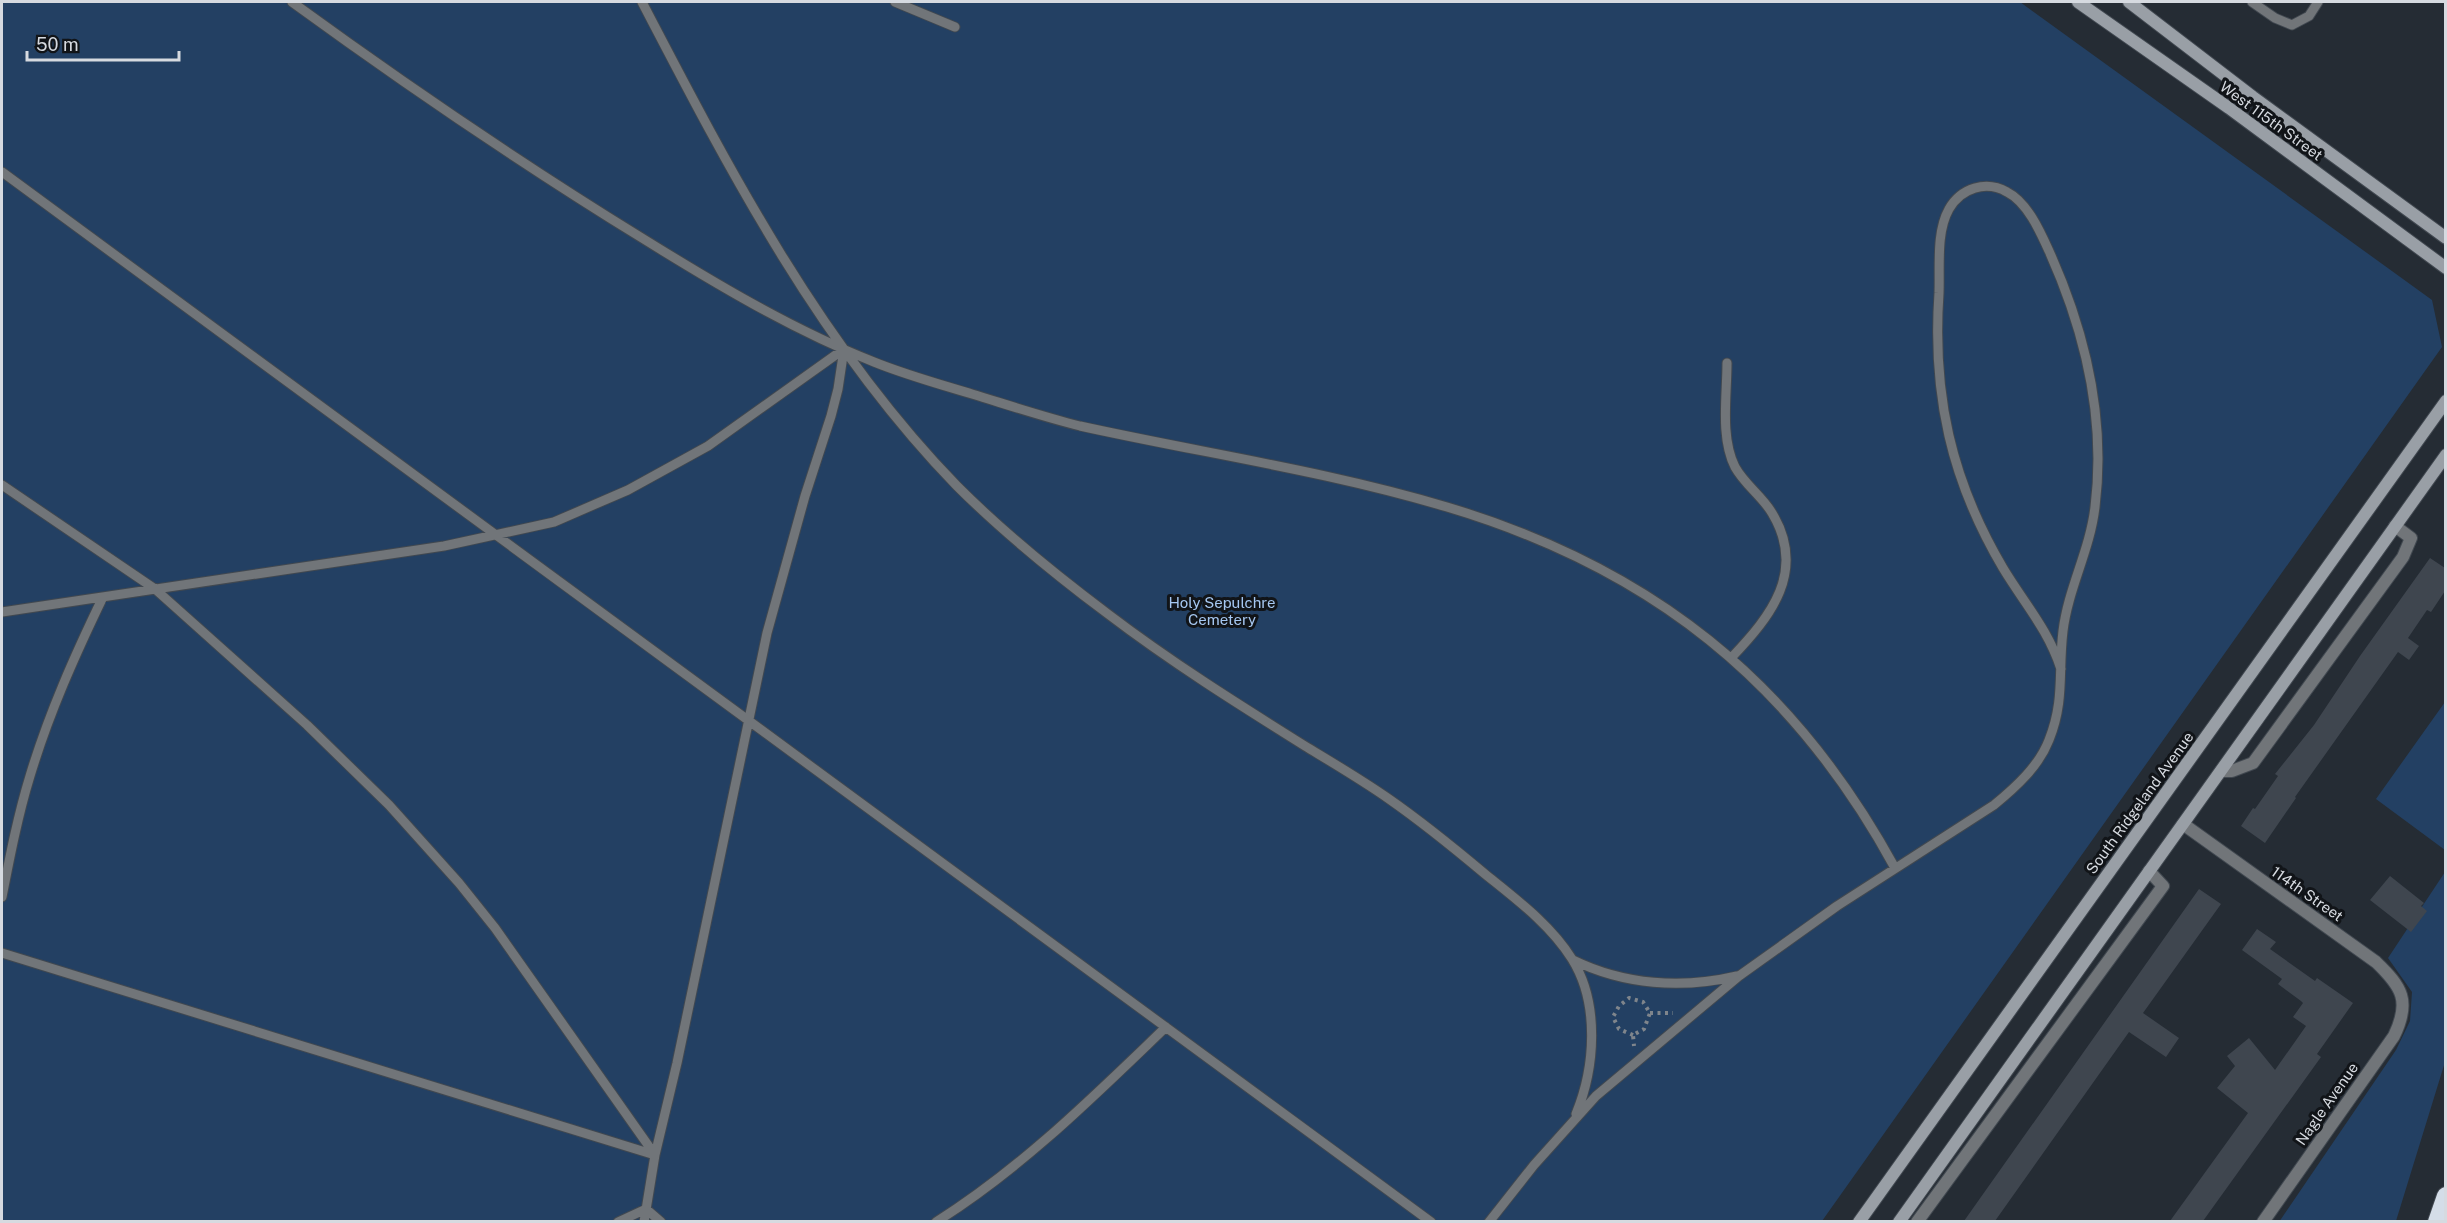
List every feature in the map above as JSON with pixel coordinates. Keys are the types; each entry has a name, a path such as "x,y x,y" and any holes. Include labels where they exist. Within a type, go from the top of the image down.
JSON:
{"highway":[{"path":"2437,1221 2445,1196"}],"main road":[{"name":"West 115th Street","path":"2078,2 2229,108 2445,268"},
{"name":"West 115th Street","path":"2129,2 2253,97 2445,238"},
{"name":"South Ridgeland Avenue","path":"1859,1221 2445,401"},
{"path":"1899,1221 2445,455"}],"street":[{"path":"2221,771 2232,771 2253,763 2403,557 2411,538 2395,526"},
{"name":"114th Street","path":"2182,824 2376,962 2394,979 2403,1000"},
{"path":"1917,1221 2163,886 2149,872"},
{"name":"Nagle Avenue","path":"2263,1221 2394,1036 2403,1017 2403,1000"}],"lane":[{"path":"292,2 423,95 572,195 732,291 844,349 900,372 1032,413 1403,495 1478,518 1541,541 1632,586 1684,620 1732,657 1768,691 1821,754 1874,831 1895,868"},
{"path":"642,2 750,204 818,314 914,438 957,486 1002,528 1160,653 1387,798 1433,831 1517,900 1545,927 1573,960 1585,990 1591,1019 1591,1046 1589,1073 1582,1100 1572,1122"},
{"path":"895,2 956,27"},
{"path":"2252,2 2275,18 2292,25 2309,16 2318,2"},
{"path":"2,172 1431,1221"},
{"path":"1489,1221 1572,1122 1596,1096 1635,1062 1738,976 1895,868 1994,805 2014,789 2034,766 2048,744 2057,717 2061,693 2063,630 2090,538 2095,506 2098,437 2089,370 2069,299 2043,238 2028,213 2016,198 2006,191 1995,187 1968,189 1955,199 1942,223 1937,320 1938,381 1943,414 1959,473 1990,544 2044,629 2053,645 2061,669"},
{"path":"2,612 496,536 554,522 628,490 708,446 844,349"},
{"path":"644,1221 654,1155 677,1062 747,721 784,570 834,407 844,349"},
{"path":"1727,363 1727,440 1735,466 1749,488 1772,512 1781,533 1787,564 1783,586 1774,606 1761,626 1732,657"},
{"path":"2,485 155,589 307,725 389,805 425,844 495,928 654,1155"},
{"path":"2,897 20,813 42,740 74,655 104,597"},
{"path":"2,953 654,1155"},
{"path":"1573,960 1591,969 1614,976 1649,982 1677,984 1712,982 1738,976"},
{"path":"936,1221 995,1181 1039,1146 1077,1113 1166,1027"},
{"path":"618,1221 645,1209"},
{"path":"645,1209 661,1221"}],"path":[{"path":"1629,998 1643,1002 1650,1013 1644,1029 1633,1035 1619,1029 1613,1017 1618,1006 1629,998"},
{"path":"1633,1035 1635,1062"}],"green space":[{"name":"Holy Sepulchre Cemetery","path":"2,2 2020,2 2432,300 2442,347 1822,1221 2,1222"},
{"path":"2445,702 2445,850 2376,799"},
{"path":"2445,872 2445,1062 2396,1221 2279,1222 2396,1050 2410,1021 2412,992 2388,958"}],"building":[{"path":"2430,558 2445,568 2445,591 2431,612 2427,610 2408,638 2419,646 2409,660 2398,652 2265,843 2241,826 2278,776 2275,774 2314,725"},
{"path":"2390,876 2424,903 2421,906 2427,911 2411,932 2370,900"},
{"path":"2199,889 2221,904 2143,1013 2179,1038 2166,1057 2129,1032 1995,1221 1964,1221"},
{"path":"2257,929 2276,942 2270,949 2315,981 2317,978 2353,1003 2317,1054 2321,1057 2203,1221 2170,1221 2248,1113 2217,1088 2235,1066 2227,1056 2249,1038 2275,1070 2306,1026 2293,1017 2303,1003 2278,984 2282,979 2242,950"}]}
